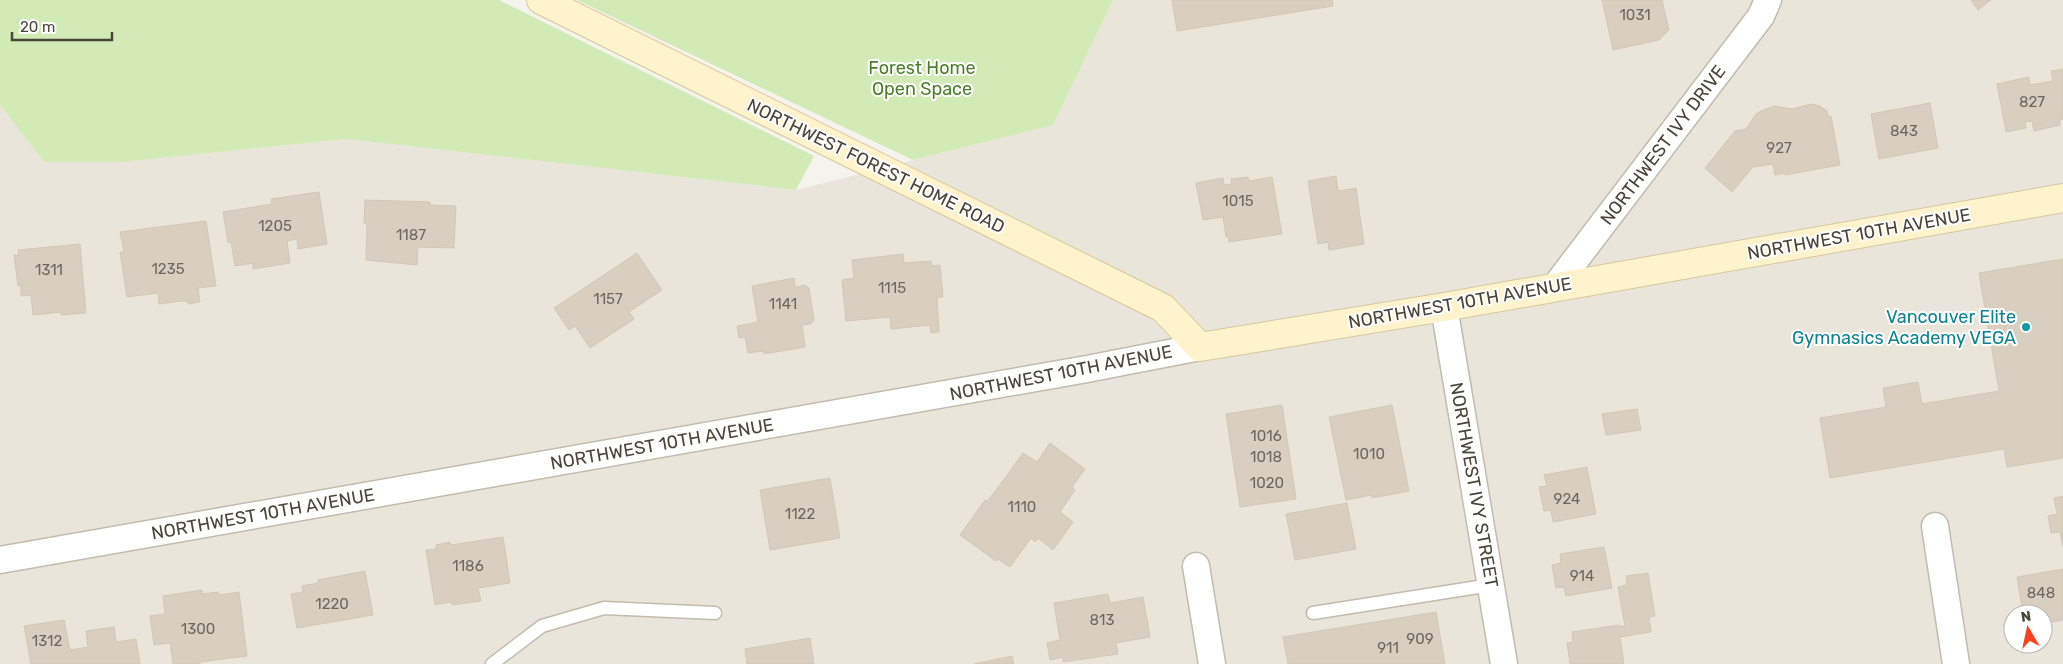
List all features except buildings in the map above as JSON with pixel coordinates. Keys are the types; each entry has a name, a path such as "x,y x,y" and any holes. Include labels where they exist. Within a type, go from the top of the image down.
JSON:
{"street":[{"name":"NORTHWEST FOREST HOME ROAD","path":"541,0 1162,308 1200,346"},
{"name":"NORTHWEST IVY DRIVE","path":"1554,288 1761,16 1768,0"},
{"name":"NORTHWEST 10TH AVENUE","path":"0,560 1087,370 1200,346 1444,307 2063,198"},
{"name":"NORTHWEST IVY STREET","path":"1444,307 1504,664"},
{"path":"1935,526 1956,664"},
{"path":"1196,566 1212,664"}],"lane":[{"path":"1313,612 1491,585"},
{"path":"492,664 542,626 604,608 715,613"}],"shaded area":[{"path":"1113,0 2063,0 2063,664 0,664 0,105 44,162 122,162 346,139 796,190 1053,125"}],"green space":[{"path":"0,0 499,0 814,156 796,190 346,139 122,162 44,162 0,105"},
{"name":"Forest Home Open Space","path":"577,0 1113,0 1053,125 913,160"}],"place":[{"name":"Vancouver Elite Gymnasics Academy VEGA","path":"2026,327"}]}
